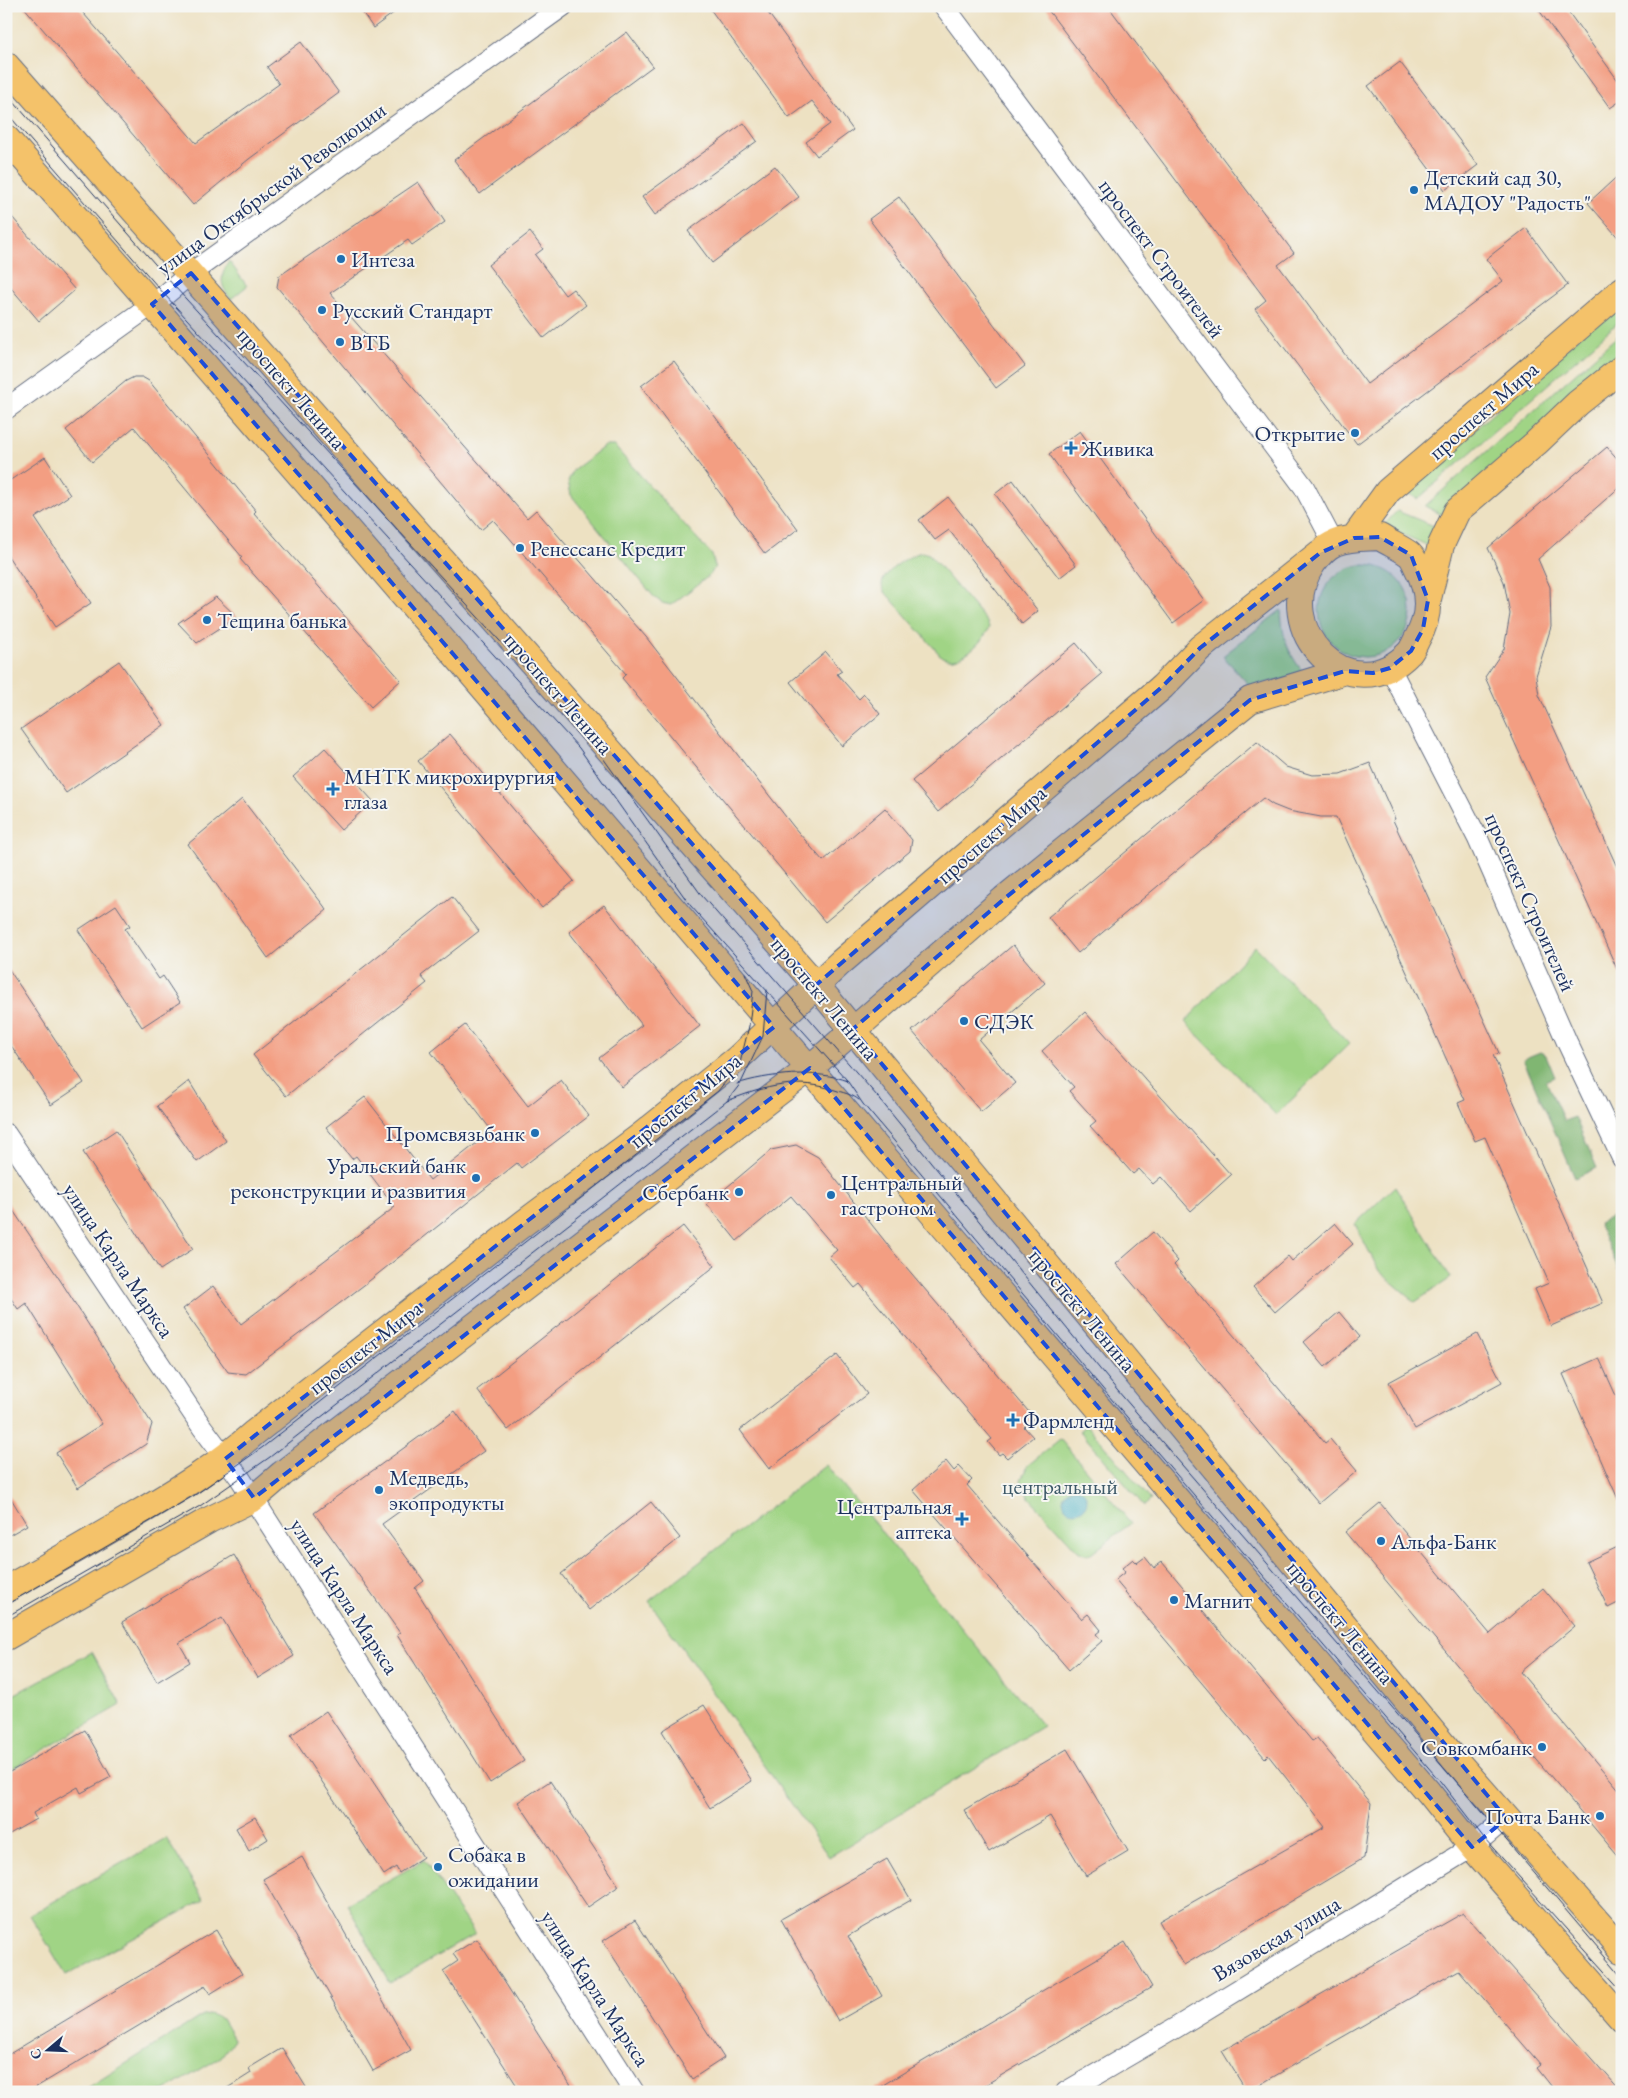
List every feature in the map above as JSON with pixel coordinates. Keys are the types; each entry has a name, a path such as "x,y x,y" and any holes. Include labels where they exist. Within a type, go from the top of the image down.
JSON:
{"main road":[{"name":"проспект Ленина","path":"6,65 816,985 1459,1764 1622,1950"},
{"name":"проспект Ленина","path":"6,138 152,304 810,1068 823,1086 842,1106 1090,1400 1428,1792 1472,1847 1622,2018"},
{"name":"проспект Мира","path":"6,1589 91,1541 225,1459 254,1433 524,1223 642,1135 737,1059 774,1027 816,985 1162,687 1200,648 1336,545 1388,491 1622,290"},
{"path":"1428,600 1422,576 1411,555 1380,537 1336,545 1306,574 1300,596 1301,619 1308,638 1320,653 1326,660 1344,671 1359,674 1373,673 1390,668 1411,651 1422,629 1428,611 1428,600 1441,545 1449,524 1457,511 1536,443 1578,403 1622,368"},
{"path":"6,1638 209,1520 254,1498 305,1456 810,1068 1004,899 1250,700 1344,671"}],"street":[{"name":"улица Октябрьской Революции","path":"6,409 152,304 191,273 563,6"},
{"name":"проспект Строителей","path":"944,6 1304,487 1336,545"},
{"name":"проспект Строителей","path":"1390,668 1478,839 1567,1042 1622,1158"},
{"name":"улица Карла Маркса","path":"6,1134 225,1459 234,1468 254,1498 634,2092"},
{"name":"Вязовская улица","path":"1066,2092 1177,2027 1472,1847 1506,1818"}],"highlighted area":[{"path":"191,273 816,985 1162,687 1200,648 1320,553 1354,538 1380,537 1411,555 1428,600 1423,629 1411,651 1390,668 1373,673 1345,671 1250,700 1004,899 853,1029 1506,1818 1472,1847 810,1068 254,1498 225,1459 774,1027 152,304"}],"green space":[{"path":"229,261 247,286 231,299 224,289 222,280"},
{"path":"1622,298 1622,319 1418,499 1405,492"},
{"path":"1622,332 1622,355 1442,515 1425,506"},
{"path":"605,446 614,446 712,555 715,567 710,575 671,605 662,603 654,597 571,495 568,481 574,469"},
{"path":"1397,511 1434,526 1431,547 1383,526"},
{"path":"922,552 929,554 987,622 989,627 984,637 959,658 942,657 885,592 882,586 883,580 892,569 911,556"},
{"path":"1365,565 1382,569 1397,579 1407,594 1411,611 1407,628 1397,643 1382,653 1365,657 1348,653 1333,643 1323,628 1319,611 1323,594 1333,579 1348,569"},
{"path":"1281,610 1287,645 1305,675 1250,686 1223,656"},
{"path":"1255,946 1349,1044 1276,1115 1185,1022"},
{"path":"1540,1052 1546,1055 1555,1077 1546,1081 1564,1121 1575,1117 1597,1168 1575,1178 1523,1059"},
{"path":"1395,1186 1451,1278 1415,1302 1379,1271 1355,1224"},
{"path":"1616,1215 1622,1227 1622,1277 1598,1223"},
{"path":"1087,1425 1151,1500 1144,1506 1080,1431"},
{"name":"центральный","path":"1060,1439 1131,1523 1091,1554 1084,1554 1078,1551 1028,1496 1021,1481 1027,1466"},
{"path":"826,1465 1043,1726 829,1857 649,1601"},
{"path":"92,1652 121,1705 6,1772 6,1699"},
{"path":"166,1838 204,1900 66,1975 30,1915"},
{"path":"424,1860 475,1934 390,1983 347,1904"},
{"path":"209,2014 222,2019 234,2039 221,2057 163,2092 81,2092 203,2015"}],"water":[{"name":"центральный","path":"1075,1488 1084,1491 1087,1500 1084,1509 1075,1512 1066,1509 1063,1500 1066,1491"}],"building":[{"path":"23,6 77,6 196,143 279,84 267,67 301,42 339,93 249,159 193,205"},
{"path":"358,6 403,6 373,28"},
{"path":"708,6 763,6 853,130 817,156 806,142 830,124 812,101 789,118"},
{"path":"1045,6 1108,6 1294,253 1278,265 1367,384 1503,281 1486,259 1526,228 1568,285 1357,444 1255,309 1266,300"},
{"path":"1536,6 1564,6 1622,86 1622,100 1610,108"},
{"path":"627,32 653,66 480,194 454,160"},
{"path":"1400,62 1478,165 1445,190 1368,86"},
{"path":"744,123 757,141 655,215 642,197"},
{"path":"775,166 799,197 712,263 688,231"},
{"path":"1622,172 1622,242 1588,203"},
{"path":"418,182 445,222 412,245 408,240 330,293 527,518 536,510 646,637 793,826 823,861 885,808 912,840 910,851 825,922 622,678 626,674 507,535 493,520 481,530 277,287 279,276"},
{"path":"899,197 1025,366 996,388 869,219"},
{"path":"6,210 75,290 39,321 6,282"},
{"path":"530,232 543,249 535,255 565,295 573,289 586,305 544,338 488,265"},
{"path":"674,361 798,529 765,554 641,386"},
{"path":"134,377 142,377 149,381 256,511 254,513 401,680 371,707 240,559 242,557 134,427 92,462 66,430 126,381"},
{"path":"1080,431 1204,600 1173,623 1049,454"},
{"path":"1607,447 1622,464 1622,485 1538,559 1550,587 1551,627 1536,676 1539,695 1622,878 1622,980 1485,677 1504,649 1510,614 1504,582 1488,548"},
{"path":"45,457 70,495 35,518 91,603 55,627 6,553 6,483"},
{"path":"1013,480 1076,565 1059,578 995,494"},
{"path":"948,497 1038,611 1022,624 949,530 935,540 919,520"},
{"name":"Тещина банька","path":"216,597 237,617 197,643 178,623"},
{"path":"1076,643 1102,674 938,812 912,781"},
{"path":"826,652 842,671 837,674 859,699 864,694 880,714 842,746 790,682"},
{"path":"119,661 164,725 66,793 21,729"},
{"path":"450,734 574,881 542,908 418,761"},
{"path":"1257,742 1286,767 1312,775 1340,774 1370,763 1395,819 1393,820 1499,1053 1493,1055 1603,1303 1551,1326 1535,1289 1549,1283 1485,1137 1475,1141 1458,1103 1465,1100 1336,817 1321,817 1288,811 1273,805 1263,798 1078,953 1048,917"},
{"name":"МНТК микрохирургия глаза","path":"325,748 373,801 341,830 293,777"},
{"path":"242,799 327,910 268,958 188,844"},
{"path":"452,897 479,931 421,976 427,983 286,1096 253,1055"},
{"path":"116,905 130,926 125,929 159,979 163,976 180,1002 142,1027 78,930"},
{"path":"604,905 700,1026 622,1087 599,1058 642,1025 569,932"},
{"path":"1013,945 1045,983 979,1040 1015,1083 981,1112 912,1031"},
{"path":"6,965 84,1083 51,1105 6,1038"},
{"path":"1085,1012 1231,1175 1191,1211 1161,1177 1153,1184 1139,1169 1133,1174 1090,1126 1096,1121 1069,1091 1074,1087 1042,1051"},
{"path":"465,1025 528,1106 561,1080 589,1116 521,1168 517,1163 364,1285 246,1374 228,1372 183,1309 213,1286 241,1324 395,1207 356,1156 352,1159 326,1127 365,1097 430,1180 492,1131 431,1052"},
{"path":"189,1081 226,1141 197,1162 157,1106"},
{"path":"116,1130 193,1249 160,1270 83,1152"},
{"path":"796,1145 818,1157 895,1254 1034,1418 1024,1427 1033,1437 1007,1458 1002,1453 999,1455 988,1442 992,1439 860,1284 855,1288 829,1257 837,1250 791,1196 737,1241 707,1204 771,1150"},
{"path":"6,1200 60,1280 152,1424 146,1444 78,1488 56,1453 102,1424 26,1303 18,1309 6,1291"},
{"path":"1335,1223 1353,1244 1275,1312 1253,1287 1288,1256 1292,1261"},
{"path":"683,1226 715,1266 508,1430 477,1390"},
{"path":"1153,1232 1178,1261 1174,1265 1325,1443 1330,1439 1357,1471 1319,1503 1116,1264"},
{"path":"1339,1312 1360,1337 1325,1367 1304,1342"},
{"path":"1477,1334 1502,1382 1415,1429 1389,1382"},
{"path":"837,1355 867,1394 769,1469 740,1430"},
{"path":"1599,1358 1622,1409 1622,1508 1563,1374"},
{"path":"455,1411 484,1451 382,1524 424,1581 415,1588 524,1761 490,1783 397,1635 400,1633 314,1513"},
{"path":"946,1461 954,1471 959,1466 972,1480 967,1485 1082,1619 1088,1614 1101,1630 1096,1634 1102,1641 1069,1670 913,1490"},
{"path":"6,1490 27,1525 6,1537"},
{"path":"651,1502 680,1538 589,1610 561,1574"},
{"path":"1380,1503 1490,1634 1543,1588 1575,1626 1520,1672 1622,1793 1622,1861 1345,1532"},
{"path":"1622,1545 1622,1601 1608,1608 1586,1562"},
{"path":"234,1555 294,1656 258,1678 222,1618 179,1643 190,1662 157,1682 122,1622"},
{"path":"1145,1557 1154,1568 1162,1562 1312,1741 1317,1738 1371,1803 1364,1858 1184,1965 1159,1921 1325,1827 1268,1755 1265,1758 1115,1580 1125,1572 1122,1568 1133,1559 1137,1563"},
{"path":"704,1705 752,1781 710,1808 662,1731"},
{"path":"326,1711 423,1857 399,1873 396,1867 384,1875 291,1735"},
{"path":"85,1730 111,1777 81,1793 78,1787 33,1813 36,1819 6,1836 6,1774"},
{"path":"1067,1749 1128,1851 1086,1876 1050,1816 989,1852 964,1810"},
{"path":"550,1781 619,1886 588,1907 518,1802"},
{"path":"255,1817 268,1839 249,1851 236,1828"},
{"path":"302,1857 411,2050 373,2071 263,1879"},
{"path":"887,1859 911,1900 848,1936 882,1996 838,2021 781,1919"},
{"path":"1463,1913 1621,2092 1556,2092 1537,2068 1541,2065 1459,1970 1247,2092 1222,2051"},
{"path":"635,1920 724,2058 692,2079 603,1941"},
{"path":"216,1930 242,1974 210,1994 205,1986 28,2092 6,2092 6,2056"},
{"path":"477,1939 575,2092 521,2092 443,1971 458,1961 453,1954"},
{"path":"1125,1942 1152,1987 973,2092 871,2092"},
{"path":"282,2048 309,2092 221,2092 251,2073 249,2068"}],"tram line":[{"path":"6,93 175,287 588,737 702,896 877,1096 1117,1390 1622,1976"},
{"path":"6,112 165,295 579,748 690,905 846,1079 863,1104 1102,1388 1440,1781 1484,1838 1622,1991"},
{"path":"6,1605 195,1495 263,1447 718,1091 740,1063 749,1026 753,991 745,973"},
{"path":"6,1617 200,1506 270,1457 727,1101 741,1083 763,1036 767,990"},
{"path":"737,1084 777,1075 792,1074 822,1075 848,1081"},
{"path":"727,1101 755,1091 795,1084 823,1087 849,1094 859,1100"}],"place":[{"name":"Детский сад 30, МАДОУ \"Радость\"","path":"1414,190"},
{"name":"Интеза","path":"341,259"},
{"name":"Русский Стандарт","path":"322,310"},
{"name":"ВТБ","path":"340,342"},
{"name":"Открытие","path":"1355,433"},
{"name":"Живика","path":"1071,448"},
{"name":"Ренессанс Кредит","path":"520,548"},
{"name":"Тещина банька","path":"207,620"},
{"name":"МНТК микрохирургия глаза","path":"333,789"},
{"name":"СДЭК","path":"964,1021"},
{"name":"Промсвязьбанк","path":"535,1133"},
{"name":"Уральский банк реконструкции и развития","path":"476,1178"},
{"name":"Сбербанк","path":"739,1192"},
{"name":"Центральный гастроном","path":"831,1195"},
{"name":"Фармленд","path":"1013,1420"},
{"name":"Медведь, экопродукты","path":"379,1490"},
{"name":"Центральная аптека","path":"962,1519"},
{"name":"Альфа-Банк","path":"1381,1541"},
{"name":"Магнит","path":"1174,1600"},
{"name":"Совкомбанк","path":"1542,1747"},
{"name":"Почта Банк","path":"1600,1816"},
{"name":"Собака в ожидании","path":"438,1867"}]}
